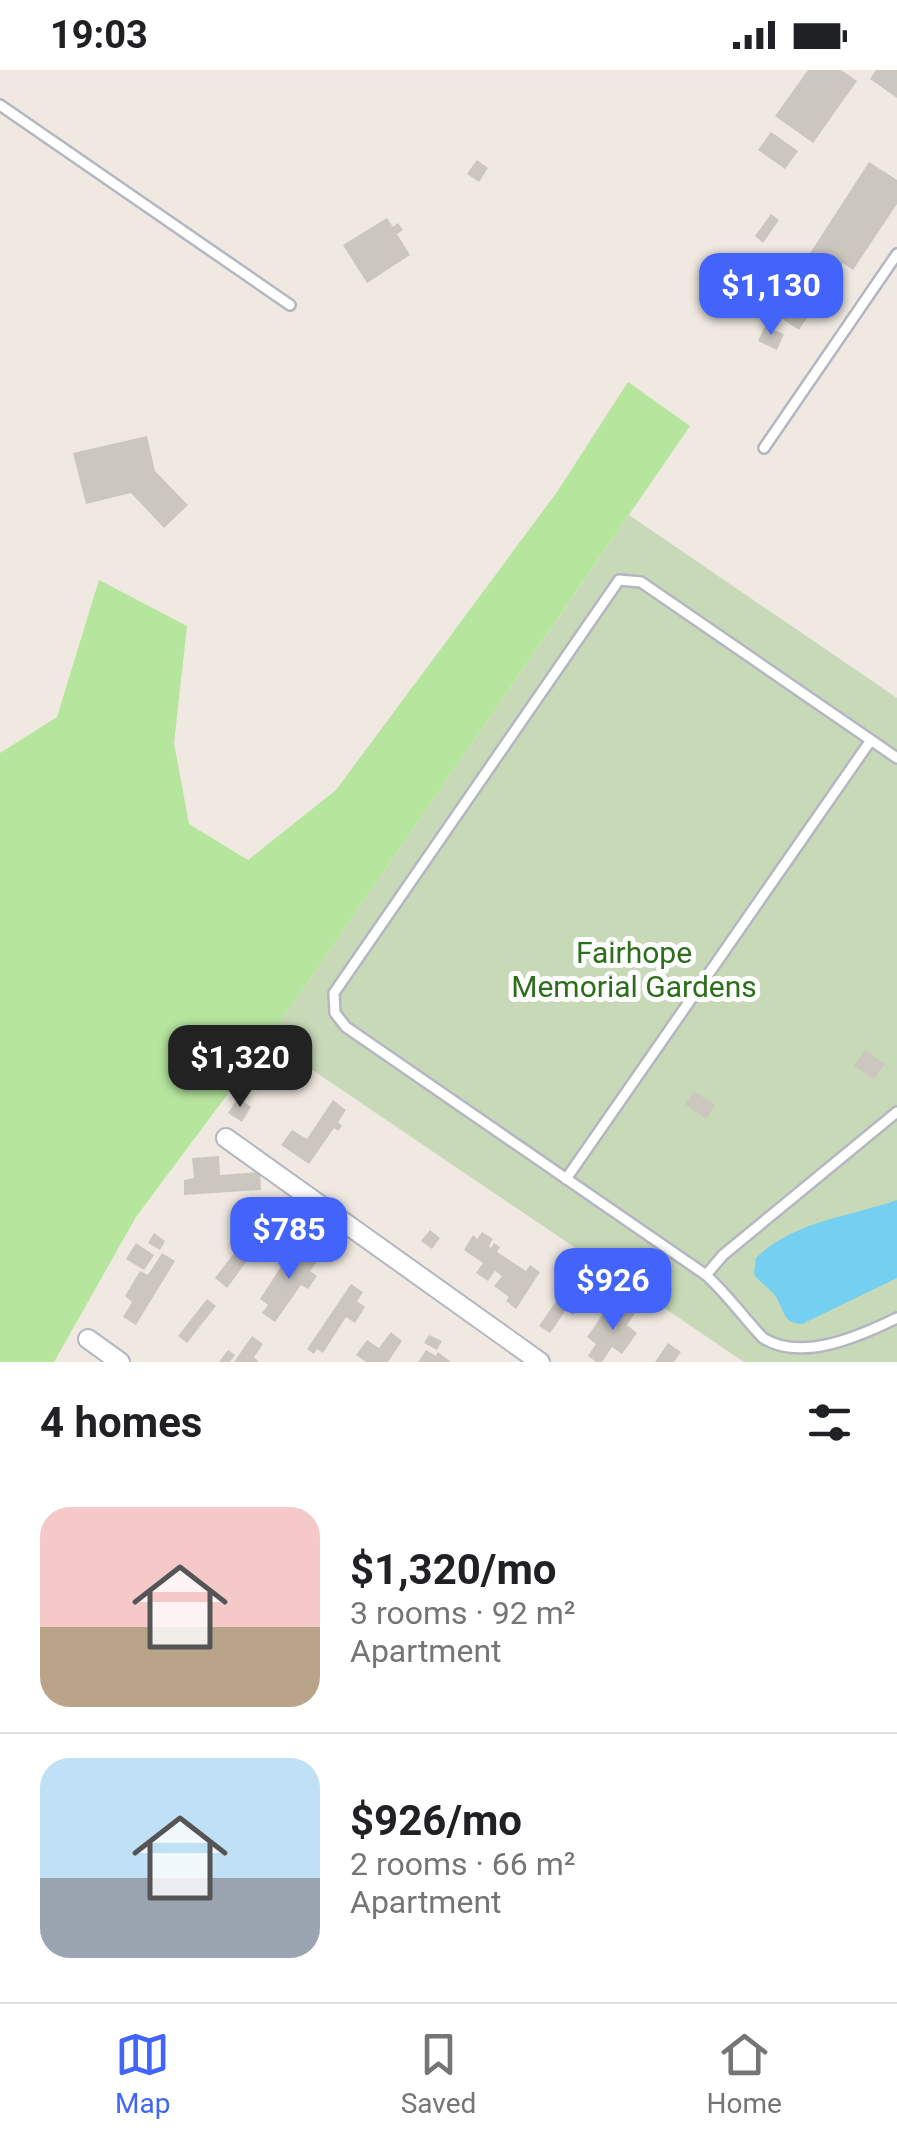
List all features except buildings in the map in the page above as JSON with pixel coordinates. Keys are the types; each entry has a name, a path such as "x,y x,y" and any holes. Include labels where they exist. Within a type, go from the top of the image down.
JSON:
{"street":[{"path":"226,1138 540,1362"},
{"path":"88,1340 120,1362"}],"lane":[{"path":"0,105 290,305"},
{"path":"764,448 897,254"},
{"path":"897,758 641,582 619,580 334,993 335,1013 346,1027 706,1275 731,1298 764,1340 788,1354 804,1357 845,1344 897,1318"},
{"path":"566,1179 871,740"},
{"path":"706,1275 723,1255 897,1112"}],"green space":[{"path":"628,382 690,426 268,1040 136,1217 54,1362 0,1362 0,753 57,717 99,580 187,626 174,743 189,824 248,860 336,790 557,492"},
{"name":"Fairhope Memorial Gardens","path":"629,515 897,698 897,1362 744,1362 268,1040"}],"water":[{"path":"897,1200 897,1278 802,1324 790,1321 777,1298 754,1274 756,1258 805,1228"}]}
